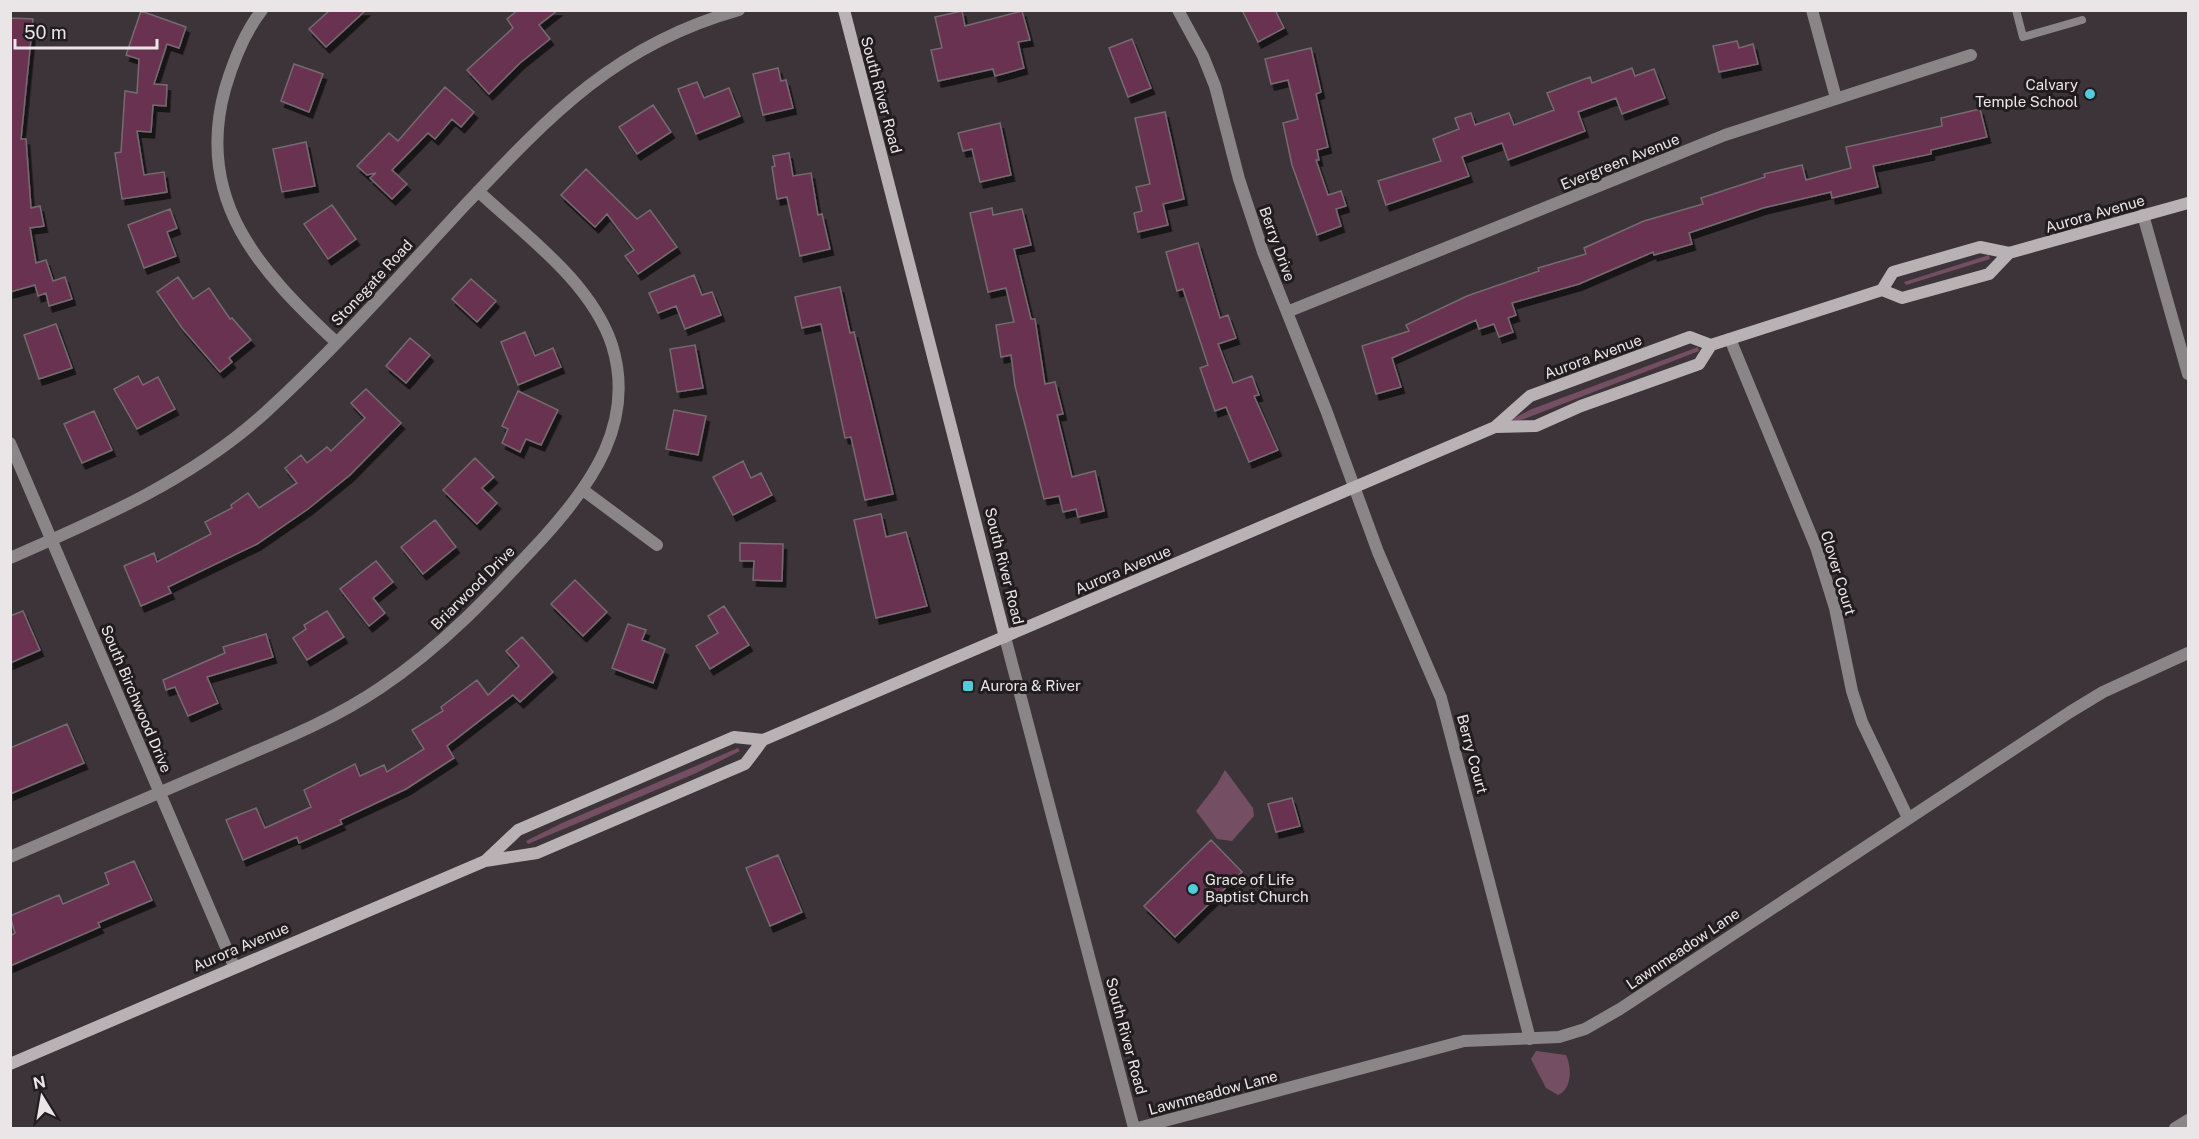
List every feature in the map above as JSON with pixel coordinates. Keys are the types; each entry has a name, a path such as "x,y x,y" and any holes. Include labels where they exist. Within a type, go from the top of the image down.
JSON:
{"main road":[{"name":"South River Road","path":"844,10 1005,637"},
{"name":"Aurora Avenue","path":"1882,290 1893,272 1919,263 1980,247 2009,253 2188,203"},
{"name":"Aurora Avenue","path":"485,861 518,830 734,737 762,740 1495,427 1530,396 1540,392 1690,337 1711,345 1882,290 1902,298 1989,274 2009,253"},
{"name":"Aurora Avenue","path":"1495,427 1536,426 1581,406 1699,364 1711,345"},
{"name":"Aurora Avenue","path":"10,1064 234,966 485,861 537,853 745,764 762,740"}],"street":[{"path":"262,10 235,60 222,100 218,159 225,196 252,251 275,283 336,342"},
{"name":"Stonegate Road","path":"10,558 122,509 204,460 268,410 336,342 554,113 593,80 655,41 676,31 739,10"},
{"name":"Berry Drive","path":"1178,10 1203,56 1215,86 1239,179 1263,252 1354,487"},
{"path":"1812,10 1836,98"},
{"name":"Evergreen Avenue","path":"1287,312 1725,135 1971,55"},
{"name":"Briarwood Drive","path":"10,857 317,725 381,687 435,648 479,608 584,490 601,463 612,437 618,409 618,379 613,348 604,323 588,297 478,191"},
{"path":"2143,215 2188,374"},
{"name":"Clover Court","path":"1730,339 1820,558 1835,608 1852,691 1862,722 1908,818"},
{"name":"South Birchwood Drive","path":"10,443 234,966"},
{"name":"Berry Court","path":"1354,487 1378,552 1441,698 1530,1039"},
{"path":"584,490 657,545"},
{"name":"South River Road","path":"1005,637 1136,1128"},
{"name":"Lawnmeadow Lane","path":"1136,1128 1464,1041 1559,1037 1585,1029 2103,692 2188,653"},
{"path":"2175,1128 2188,1120"}],"lane":[{"path":"2016,10 2023,37 2082,20"}],"shaded area":[{"path":"1989,255 1990,259 1906,285 1904,282"},
{"path":"1698,347 1699,351 1511,424 1510,420 1532,409"},
{"path":"738,748 740,751 694,774 528,844 526,841 562,823"},
{"path":"1225,770 1253,808 1254,816 1232,841 1217,839 1196,811"},
{"path":"1536,1051 1566,1055 1570,1078 1566,1088 1558,1095 1546,1088 1531,1059"}],"building":[{"path":"330,10 366,10 326,47 309,29"},
{"path":"518,10 558,10 539,25 550,39 520,63 489,94 467,70 513,28 507,19"},
{"path":"1242,10 1275,10 1284,28 1258,42"},
{"path":"141,11 186,27 179,48 167,44 154,84 167,85 166,106 153,105 151,132 137,131 144,175 164,172 167,192 122,199 115,153 121,152 125,91 137,93 139,59 126,55"},
{"path":"962,11 965,26 1022,11 1030,40 1018,42 1024,68 995,76 993,69 938,81 931,50 942,48 935,17"},
{"path":"10,18 33,19 21,139 26,139 31,208 40,206 44,226 30,228 36,263 46,260 53,281 65,277 72,299 49,306 46,293 38,296 35,285 10,292"},
{"path":"1132,39 1151,88 1128,97 1109,48"},
{"path":"1737,41 1739,48 1753,44 1758,64 1719,72 1713,46"},
{"path":"1311,48 1321,92 1316,94 1328,147 1317,150 1319,160 1316,160 1328,195 1341,191 1346,206 1336,209 1341,226 1317,235 1292,165 1283,123 1298,119 1288,80 1271,84 1265,59"},
{"path":"294,64 323,74 309,112 281,101"},
{"path":"778,68 781,81 786,80 793,108 763,115 753,74"},
{"path":"1632,68 1635,76 1654,69 1665,98 1622,114 1616,98 1578,112 1585,131 1508,160 1502,143 1462,157 1469,176 1386,205 1378,181 1441,161 1433,139 1459,129 1455,118 1471,113 1475,125 1509,113 1514,125 1554,110 1547,93 1590,77 1592,83"},
{"path":"697,82 704,98 729,88 740,116 696,134 678,89"},
{"path":"445,87 474,112 461,127 452,119 435,139 428,133 392,170 407,184 392,199 370,178 376,173 367,175 357,166 389,133 398,141"},
{"path":"653,105 671,132 637,154 619,127"},
{"path":"1980,109 1987,137 1931,150 1931,154 1873,166 1878,187 1832,198 1831,192 1763,208 1689,233 1692,244 1654,255 1653,252 1579,284 1512,303 1516,315 1508,318 1513,332 1499,337 1494,324 1479,329 1476,320 1392,358 1401,387 1376,394 1362,346 1409,331 1406,325 1467,296 1539,271 1538,268 1586,254 1584,248 1644,221 1703,204 1701,198 1765,177 1764,174 1802,165 1806,180 1851,168 1846,147 1942,126 1941,118"},
{"path":"1165,112 1184,199 1163,204 1168,225 1138,232 1134,213 1142,211 1136,187 1150,184 1135,118"},
{"path":"1000,123 1011,175 980,182 972,149 963,151 958,133"},
{"path":"306,142 315,186 282,192 273,149"},
{"path":"789,153 793,176 811,173 818,215 822,214 830,249 800,256 787,197 777,199 772,167 775,166 773,156"},
{"path":"586,169 637,219 650,210 677,247 638,274 625,256 634,250 607,214 595,227 561,195"},
{"path":"332,205 356,239 328,259 304,224"},
{"path":"992,208 993,215 1022,209 1031,245 1014,249 1031,319 1035,319 1045,384 1055,382 1063,414 1057,415 1072,477 1095,471 1104,511 1078,517 1076,509 1063,512 1059,496 1044,499 1015,386 1011,355 1001,357 996,325 1014,322 1006,288 988,292 970,213"},
{"path":"170,209 177,228 167,232 176,256 144,268 128,225"},
{"path":"1198,243 1220,318 1228,315 1236,338 1218,344 1233,383 1252,376 1259,395 1254,396 1278,450 1249,462 1226,407 1215,411 1200,368 1208,365 1183,289 1177,291 1166,252"},
{"path":"694,275 702,295 712,292 721,315 685,329 676,306 658,313 649,293"},
{"path":"178,277 193,299 209,288 230,319 232,318 251,340 229,358 232,362 220,372 182,328 157,292"},
{"path":"471,279 496,301 477,322 452,299"},
{"path":"840,287 850,333 854,332 893,494 865,500 851,437 845,438 821,324 802,328 795,297"},
{"path":"56,324 72,368 39,379 24,335"},
{"path":"525,332 535,356 553,348 561,367 518,385 501,342"},
{"path":"410,338 430,355 406,383 386,366"},
{"path":"695,345 703,388 677,392 670,349"},
{"path":"138,376 143,385 158,377 175,409 137,429 114,389"},
{"path":"366,389 401,423 350,475 308,509 257,544 168,587 171,593 141,606 124,566 154,553 157,562 211,534 205,522 232,508 231,505 248,493 259,508 297,483 285,468 301,455 307,463 327,447 331,451 365,418 351,403"},
{"path":"518,391 558,410 541,445 526,439 520,452 502,443 508,429 502,426"},
{"path":"674,410 706,416 698,455 666,449"},
{"path":"94,411 112,450 82,463 64,424"},
{"path":"475,458 494,477 482,488 497,503 477,524 443,490"},
{"path":"743,461 751,478 761,473 772,495 733,515 713,477"},
{"path":"881,514 886,537 906,532 927,606 876,618 854,520"},
{"path":"435,520 456,547 423,574 401,547"},
{"path":"740,543 783,544 782,581 753,580 754,561 740,561"},
{"path":"376,561 393,582 373,598 385,613 369,626 340,589"},
{"path":"575,580 607,612 583,636 551,604"},
{"path":"724,606 749,645 710,669 696,646 718,633 708,616"},
{"path":"23,611 40,650 10,663 10,616"},
{"path":"327,611 344,637 307,660 293,638 306,629 304,625"},
{"path":"628,624 646,630 642,640 665,649 653,683 612,668"},
{"path":"266,634 273,657 207,677 218,703 188,716 175,687 166,690 163,680 225,653 223,647"},
{"path":"522,637 553,672 520,702 513,695 447,746 454,758 406,789 340,820 342,824 299,843 297,837 243,860 226,820 256,808 265,828 311,807 304,790 355,764 360,776 384,765 387,772 424,749 412,730 443,711 441,707 477,680 488,695 519,666 506,651"},
{"path":"67,724 84,763 10,794 10,748"},
{"path":"1292,798 1300,826 1276,832 1268,804"},
{"name":"Grace of Life Baptist Church","path":"1211,840 1242,872 1175,937 1144,906"},
{"path":"778,855 802,912 770,926 746,868"},
{"path":"134,861 152,900 98,923 100,927 10,966 10,936 15,933 10,916 59,895 63,904 109,884 105,873"}],"place":[{"name":"Calvary Temple School","path":"2090,94"},
{"name":"Aurora & River","path":"968,686"},
{"name":"Grace of Life Baptist Church","path":"1193,889"}]}
